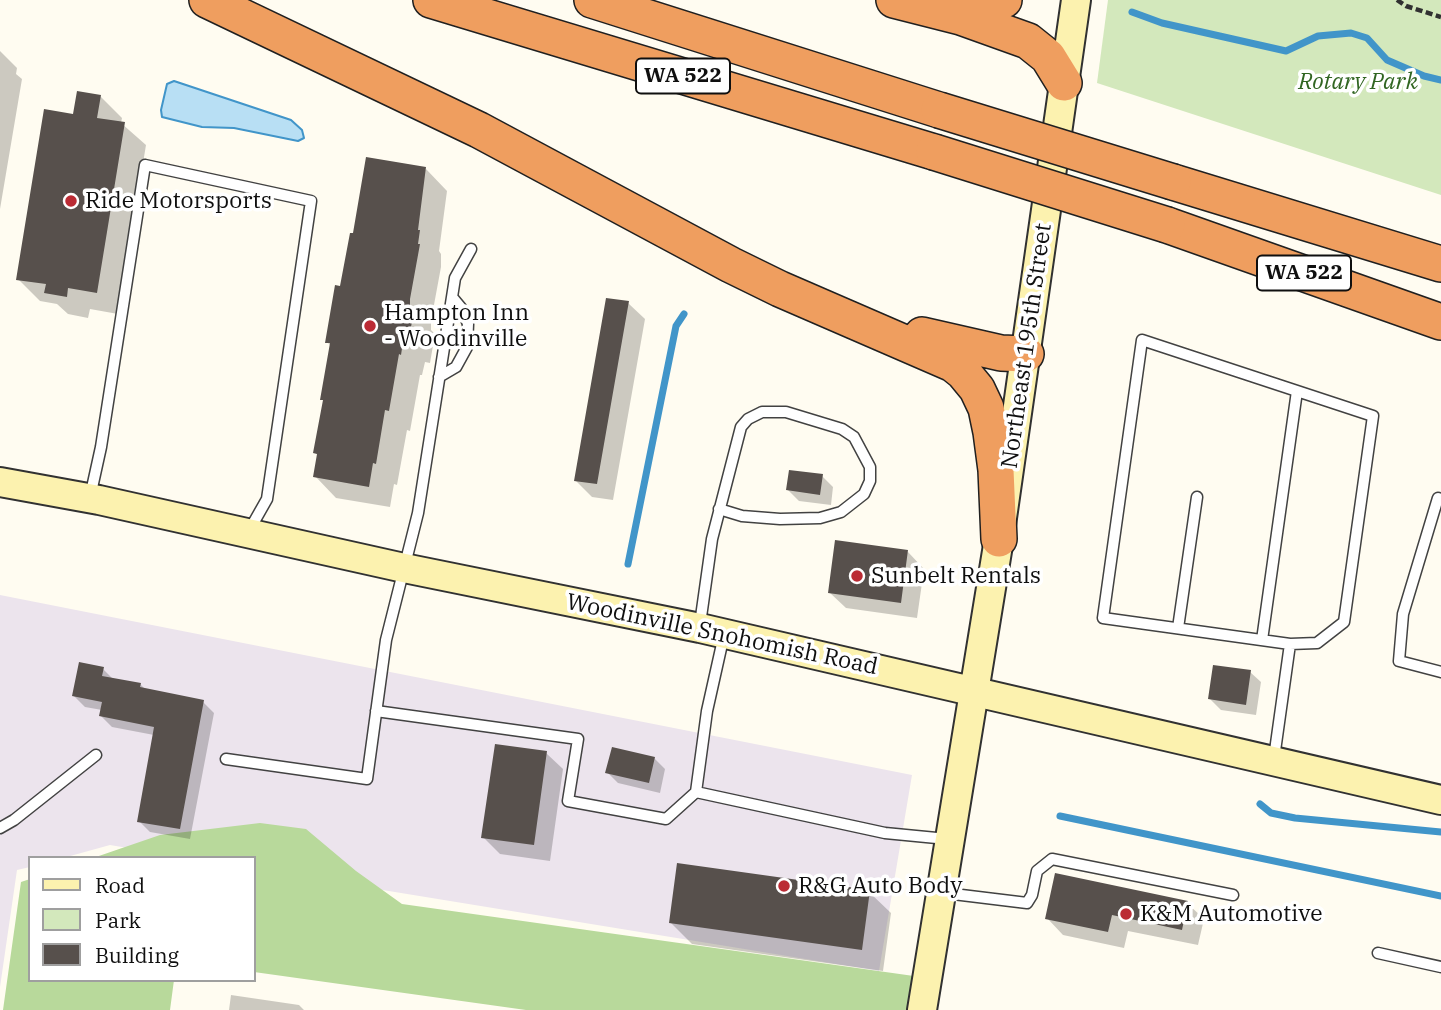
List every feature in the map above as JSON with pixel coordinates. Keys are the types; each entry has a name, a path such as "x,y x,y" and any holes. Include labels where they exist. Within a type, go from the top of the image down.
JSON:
{"highway":[{"path":"207,0 468,124 780,289 953,364 977,389 986,408 991,432 999,539"},
{"name":"WA 522","path":"431,0 1167,225 1441,322"},
{"name":"WA 522","path":"592,0 1441,264"},
{"path":"894,0 961,17 1028,41 1048,57 1064,83"},
{"path":"961,17 1004,0"},
{"path":"824,307 919,334 1001,353 1026,354"}],"main road":[{"name":"Northeast 195th Street","path":"922,1010 999,539 1076,0"},
{"name":"Woodinville Snohomish Road","path":"0,482 90,498 404,568 712,631 1441,800"}],"lane":[{"path":"90,498 101,447 145,165 311,201 267,499 248,533"},
{"path":"226,759 368,779 386,640 418,513 454,278 471,249"},
{"path":"439,377 456,367 467,347 468,324 462,309 452,297"},
{"path":"1142,340 1373,416 1344,622 1317,643 1290,644 1178,628 1103,618 1142,340"},
{"path":"1262,640 1297,391"},
{"path":"376,711 578,739 568,801 666,819 696,792 712,631 712,539 719,509 741,427 748,419 762,412 786,412 842,429 854,437 870,467 870,481 864,494 841,512 820,518 742,516 719,509"},
{"path":"1178,628 1197,497"},
{"path":"1441,499 1438,498 1403,614 1399,661 1441,672"},
{"path":"1274,762 1290,644"},
{"path":"0,828 14,820 96,755"},
{"path":"696,792 885,833 951,839"},
{"path":"942,893 1027,903 1037,871 1052,859 1233,895"},
{"path":"1378,954 1441,967"}],"path":[{"path":"1396,0 1441,17"}],"shaded area":[{"path":"0,595 912,775 879,971 256,869 256,856 175,856 110,845 70,856 28,856 28,867 17,870 0,987"}],"green space":[{"name":"Rotary Park","path":"1108,0 1441,0 1441,195 1097,83"},
{"path":"260,823 306,829 356,871 402,904 928,978 922,1010 526,1010 256,972 256,856 99,856 160,835"},
{"path":"28,880 28,982 174,982 170,1010 3,1010 21,882"}],"water":[{"path":"174,81 291,120 302,130 304,138 298,141 234,128 202,127 162,117 167,84"}],"building":[{"path":"77,91 101,95 97,118 125,122 97,293 68,288 67,297 44,293 46,284 16,280 44,109 73,114"},
{"name":"Hampton Inn - Woodinville","path":"366,157 426,167 418,230 420,244 410,299 410,310 414,311 408,343 403,342 401,355 399,354 389,411 385,410 376,464 373,463 369,487 313,477 317,454 313,453 330,343 325,343 335,285 340,286 350,233 353,233"},
{"path":"606,298 629,301 597,484 574,481"},
{"path":"789,470 823,474 820,495 786,490"},
{"path":"835,540 908,550 901,603 828,593"},
{"path":"79,662 104,667 102,676 141,683 140,687 204,700 180,829 137,822 154,727 99,716 102,702 72,696"},
{"path":"1213,665 1251,670 1246,705 1208,699"},
{"path":"495,744 547,751 534,845 481,838"},
{"path":"612,747 655,757 649,783 605,773"},
{"path":"677,863 870,890 862,950 669,923"},
{"path":"1055,873 1188,901 1182,930 1112,915 1108,932 1045,919"}],"waterway":[{"path":"1132,12 1162,23 1286,51 1318,36 1351,33 1367,38 1387,60 1424,76 1441,80"},
{"path":"628,564 676,326 684,314"},
{"path":"1260,804 1271,813 1295,818 1441,832"},
{"path":"1060,816 1441,896"}],"place":[{"name":"Ride Motorsports","path":"71,201"},
{"name":"Hampton Inn - Woodinville","path":"370,326"},
{"name":"Sunbelt Rentals","path":"857,576"},
{"name":"R&G Auto Body","path":"784,886"},
{"name":"K&M Automotive","path":"1126,914"}]}
